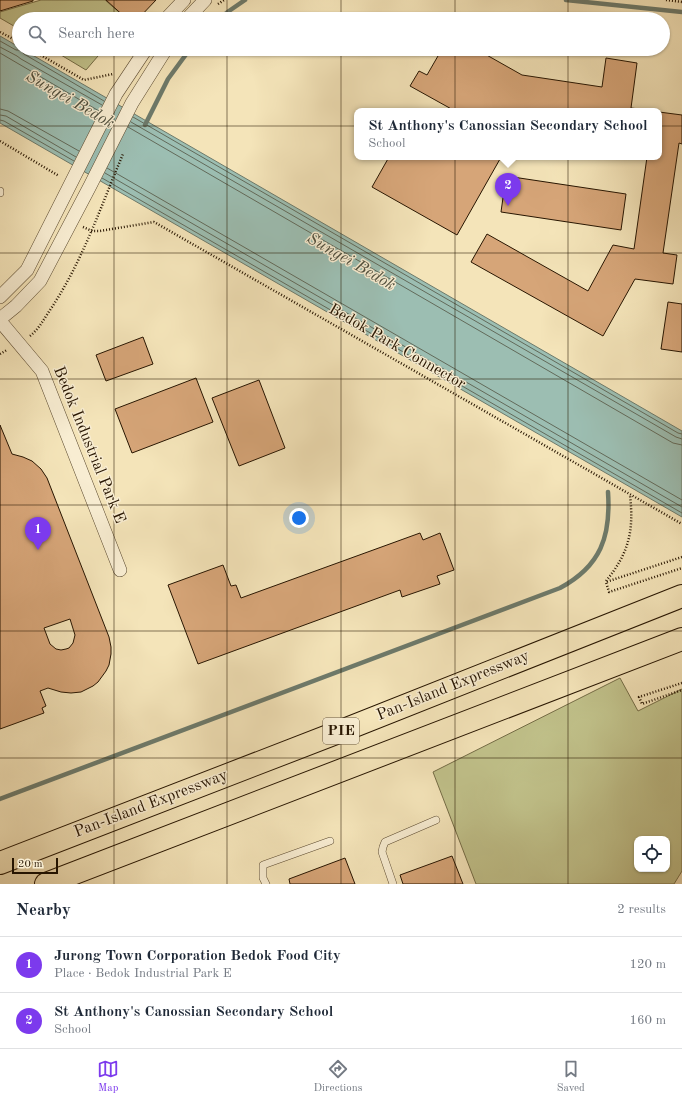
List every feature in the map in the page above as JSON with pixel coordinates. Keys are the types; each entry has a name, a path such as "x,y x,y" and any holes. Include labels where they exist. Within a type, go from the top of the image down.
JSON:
{"highway":[{"name":"Pan-Island Expressway","path":"0,863 356,725 682,596"},
{"name":"PIE","path":"46,884 682,639"}],"street":[{"path":"173,12 184,0"},
{"path":"194,12 205,0"},
{"path":"0,297 27,270 116,94 141,56"},
{"path":"0,320 40,281 132,102 162,56"},
{"name":"Bedok Industrial Park E","path":"0,320 42,371 120,570"}],"lane":[{"path":"393,884 382,852 385,842 436,820"},
{"path":"266,884 263,878 263,866 330,841"}],"path":[{"path":"666,0 682,2"},
{"path":"0,32 12,38"},
{"path":"42,56 84,80 113,74"},
{"path":"0,141 59,175 61,183"},
{"path":"19,344 32,335 38,328 57,299 92,231 106,194"},
{"name":"Bedok Park Connector","path":"92,231 154,222 682,524"},
{"path":"606,582 619,563 628,542 632,518 630,494"},
{"path":"606,582 682,557"},
{"path":"606,582 609,592 682,568"},
{"path":"682,683 639,697 642,704 682,690"}],"green space":[{"path":"41,0 105,0 119,12 12,12 12,25 0,18 0,12"},
{"path":"63,56 98,56 86,70"},
{"path":"620,678 638,711 682,689 682,871 674,884 476,884 433,772"}],"water":[{"name":"Sungei Bedok","path":"0,36 12,43 12,56 34,56 682,431 682,517 0,123"}],"building":[{"path":"0,0 33,0 33,1 0,11"},
{"path":"106,0 156,0 145,12 119,12"},
{"path":"438,56 488,56 522,75 602,87 606,58 637,63 631,108 450,108 410,86 419,71 427,75"},
{"path":"662,112 682,115 682,144 679,143 663,253 677,255 673,284 635,279 603,336 471,262 487,234 588,291 613,245 634,249 647,160 662,160"},
{"path":"387,160 499,160 457,235 372,187"},
{"path":"506,176 626,194 621,230 501,212"},
{"path":"668,302 682,304 682,352 661,349"},
{"path":"143,337 153,364 106,381 96,355"},
{"path":"196,378 213,422 132,453 115,409"},
{"path":"259,380 285,448 239,466 212,398"},
{"path":"0,425 12,454 32,461 41,469 47,478 109,637 111,654 106,671 93,686 81,692 71,693 48,688 40,691 46,706 42,708 44,713 0,729","holes":["70,619 75,635 73,643 69,648 61,650 56,649 50,644 44,628"]},
{"path":"420,533 423,540 440,533 454,570 437,576 440,584 402,597 400,590 198,664 168,585 223,565 231,586 236,585 241,598"},
{"path":"452,856 463,884 403,884 400,875"},
{"path":"345,858 355,884 290,884 289,879"}],"waterway":[{"path":"228,12 245,0"},
{"path":"566,0 682,12"},
{"path":"145,125 168,79 185,56"},
{"path":"0,799 560,588 585,570 594,560 605,536 608,522 608,492"}],"place":[{"name":"St Anthony's Canossian Secondary School","path":"508,206"},
{"name":"Jurong Town Corporation Bedok Food City","path":"38,550"}]}
